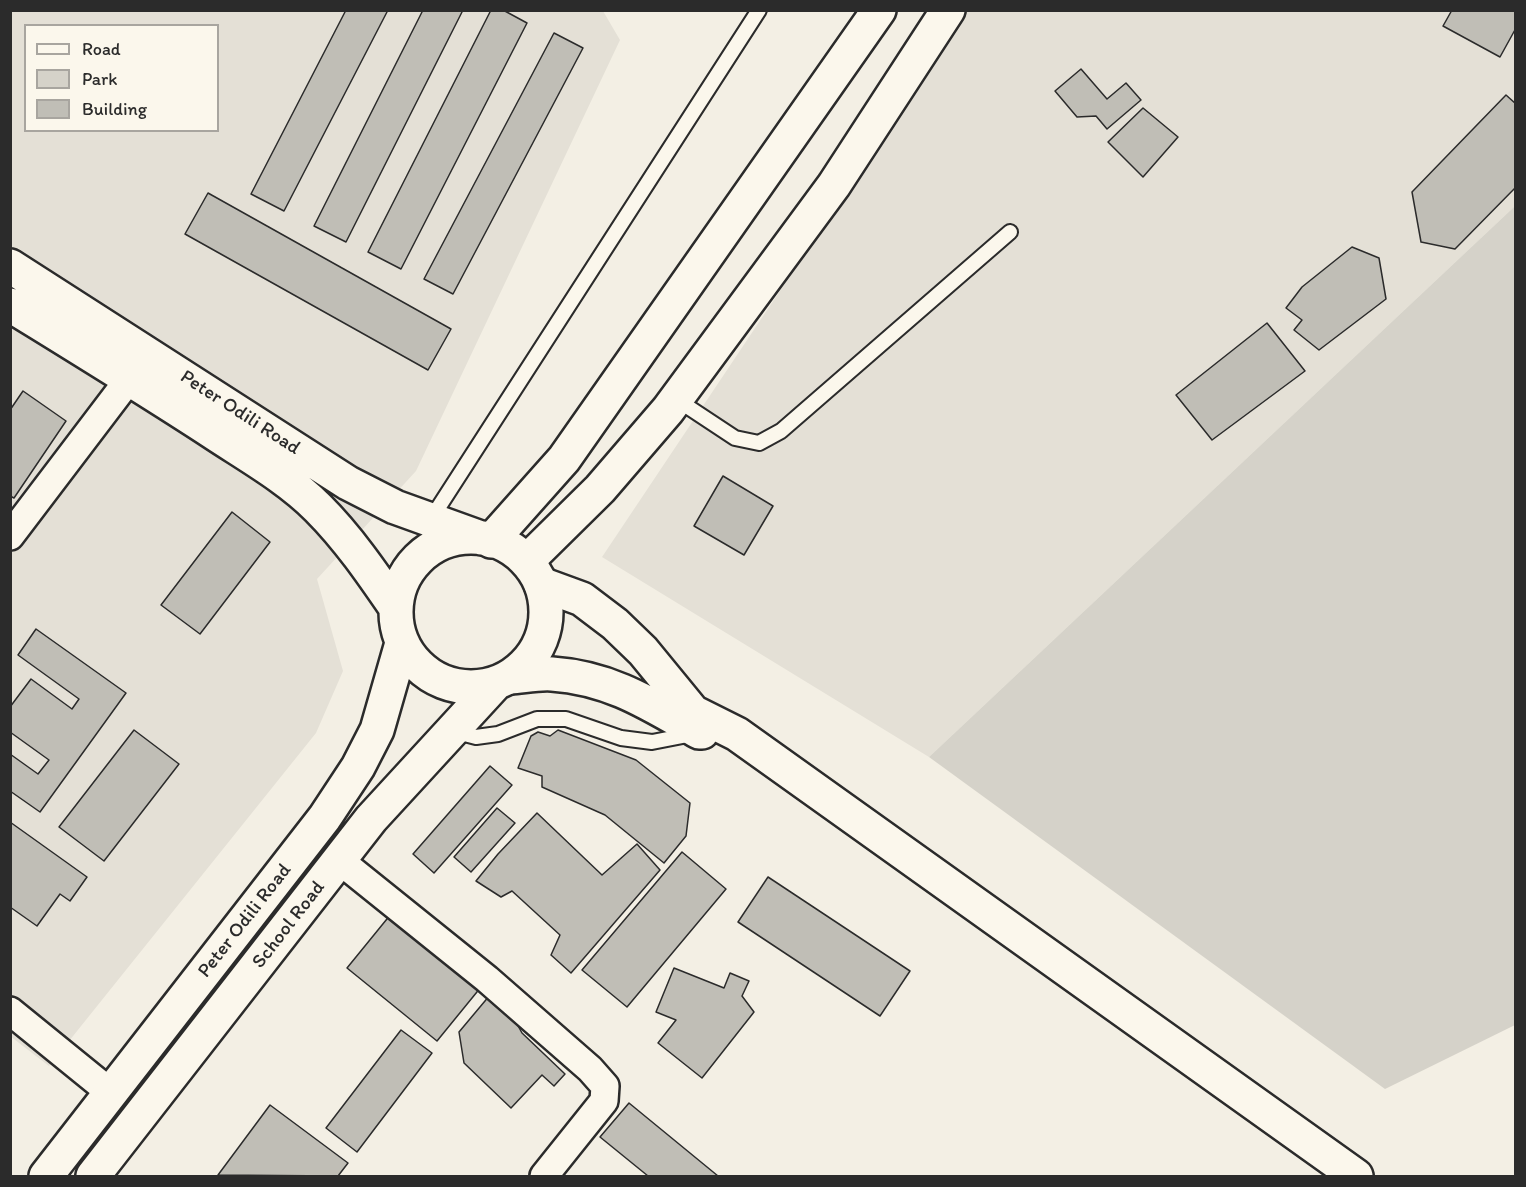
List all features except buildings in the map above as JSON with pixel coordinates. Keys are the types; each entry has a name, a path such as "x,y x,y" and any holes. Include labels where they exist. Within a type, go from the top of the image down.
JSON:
{"main road":[{"path":"486,539 564,459 879,10"},
{"path":"534,572 676,399 834,185 948,10"},
{"name":"Peter Odili Road","path":"10,266 348,483 394,507 486,539"},
{"name":"Peter Odili Road","path":"10,305 130,378 276,474 316,506 342,533 396,608"},
{"path":"737,734 699,732 629,692 591,680 551,673 503,680 485,686 463,687 438,680 416,665 402,643 396,608 402,583 417,560 438,545 463,537 486,539 507,545 534,572 582,600 615,624 643,651 693,712 737,734 1356,1176"},
{"path":"503,680 530,660 543,637 547,609 534,572"},
{"name":"Peter Odili Road","path":"46,1176 325,817 358,767 377,730 402,643"},
{"name":"School Road","path":"93,1176 371,819 451,731 503,680"}],"street":[{"path":"10,536 130,378"},
{"path":"339,860 488,979 590,1069 605,1086 604,1101 543,1176"},
{"path":"10,1011 111,1093"}],"lane":[{"path":"430,521 759,10"},
{"path":"676,399 735,438 759,443 781,431 1010,232"},
{"path":"451,731 476,737 498,734 537,719 566,719 621,738 652,742 699,732"}],"shaded area":[{"path":"10,11 603,11 620,40 416,471 317,579 343,671 316,733 49,1066 10,1036"},
{"path":"967,11 1515,11 1515,206 929,757 602,557"}],"green space":[{"path":"1515,206 1515,1025 1385,1089 929,757"}]}
